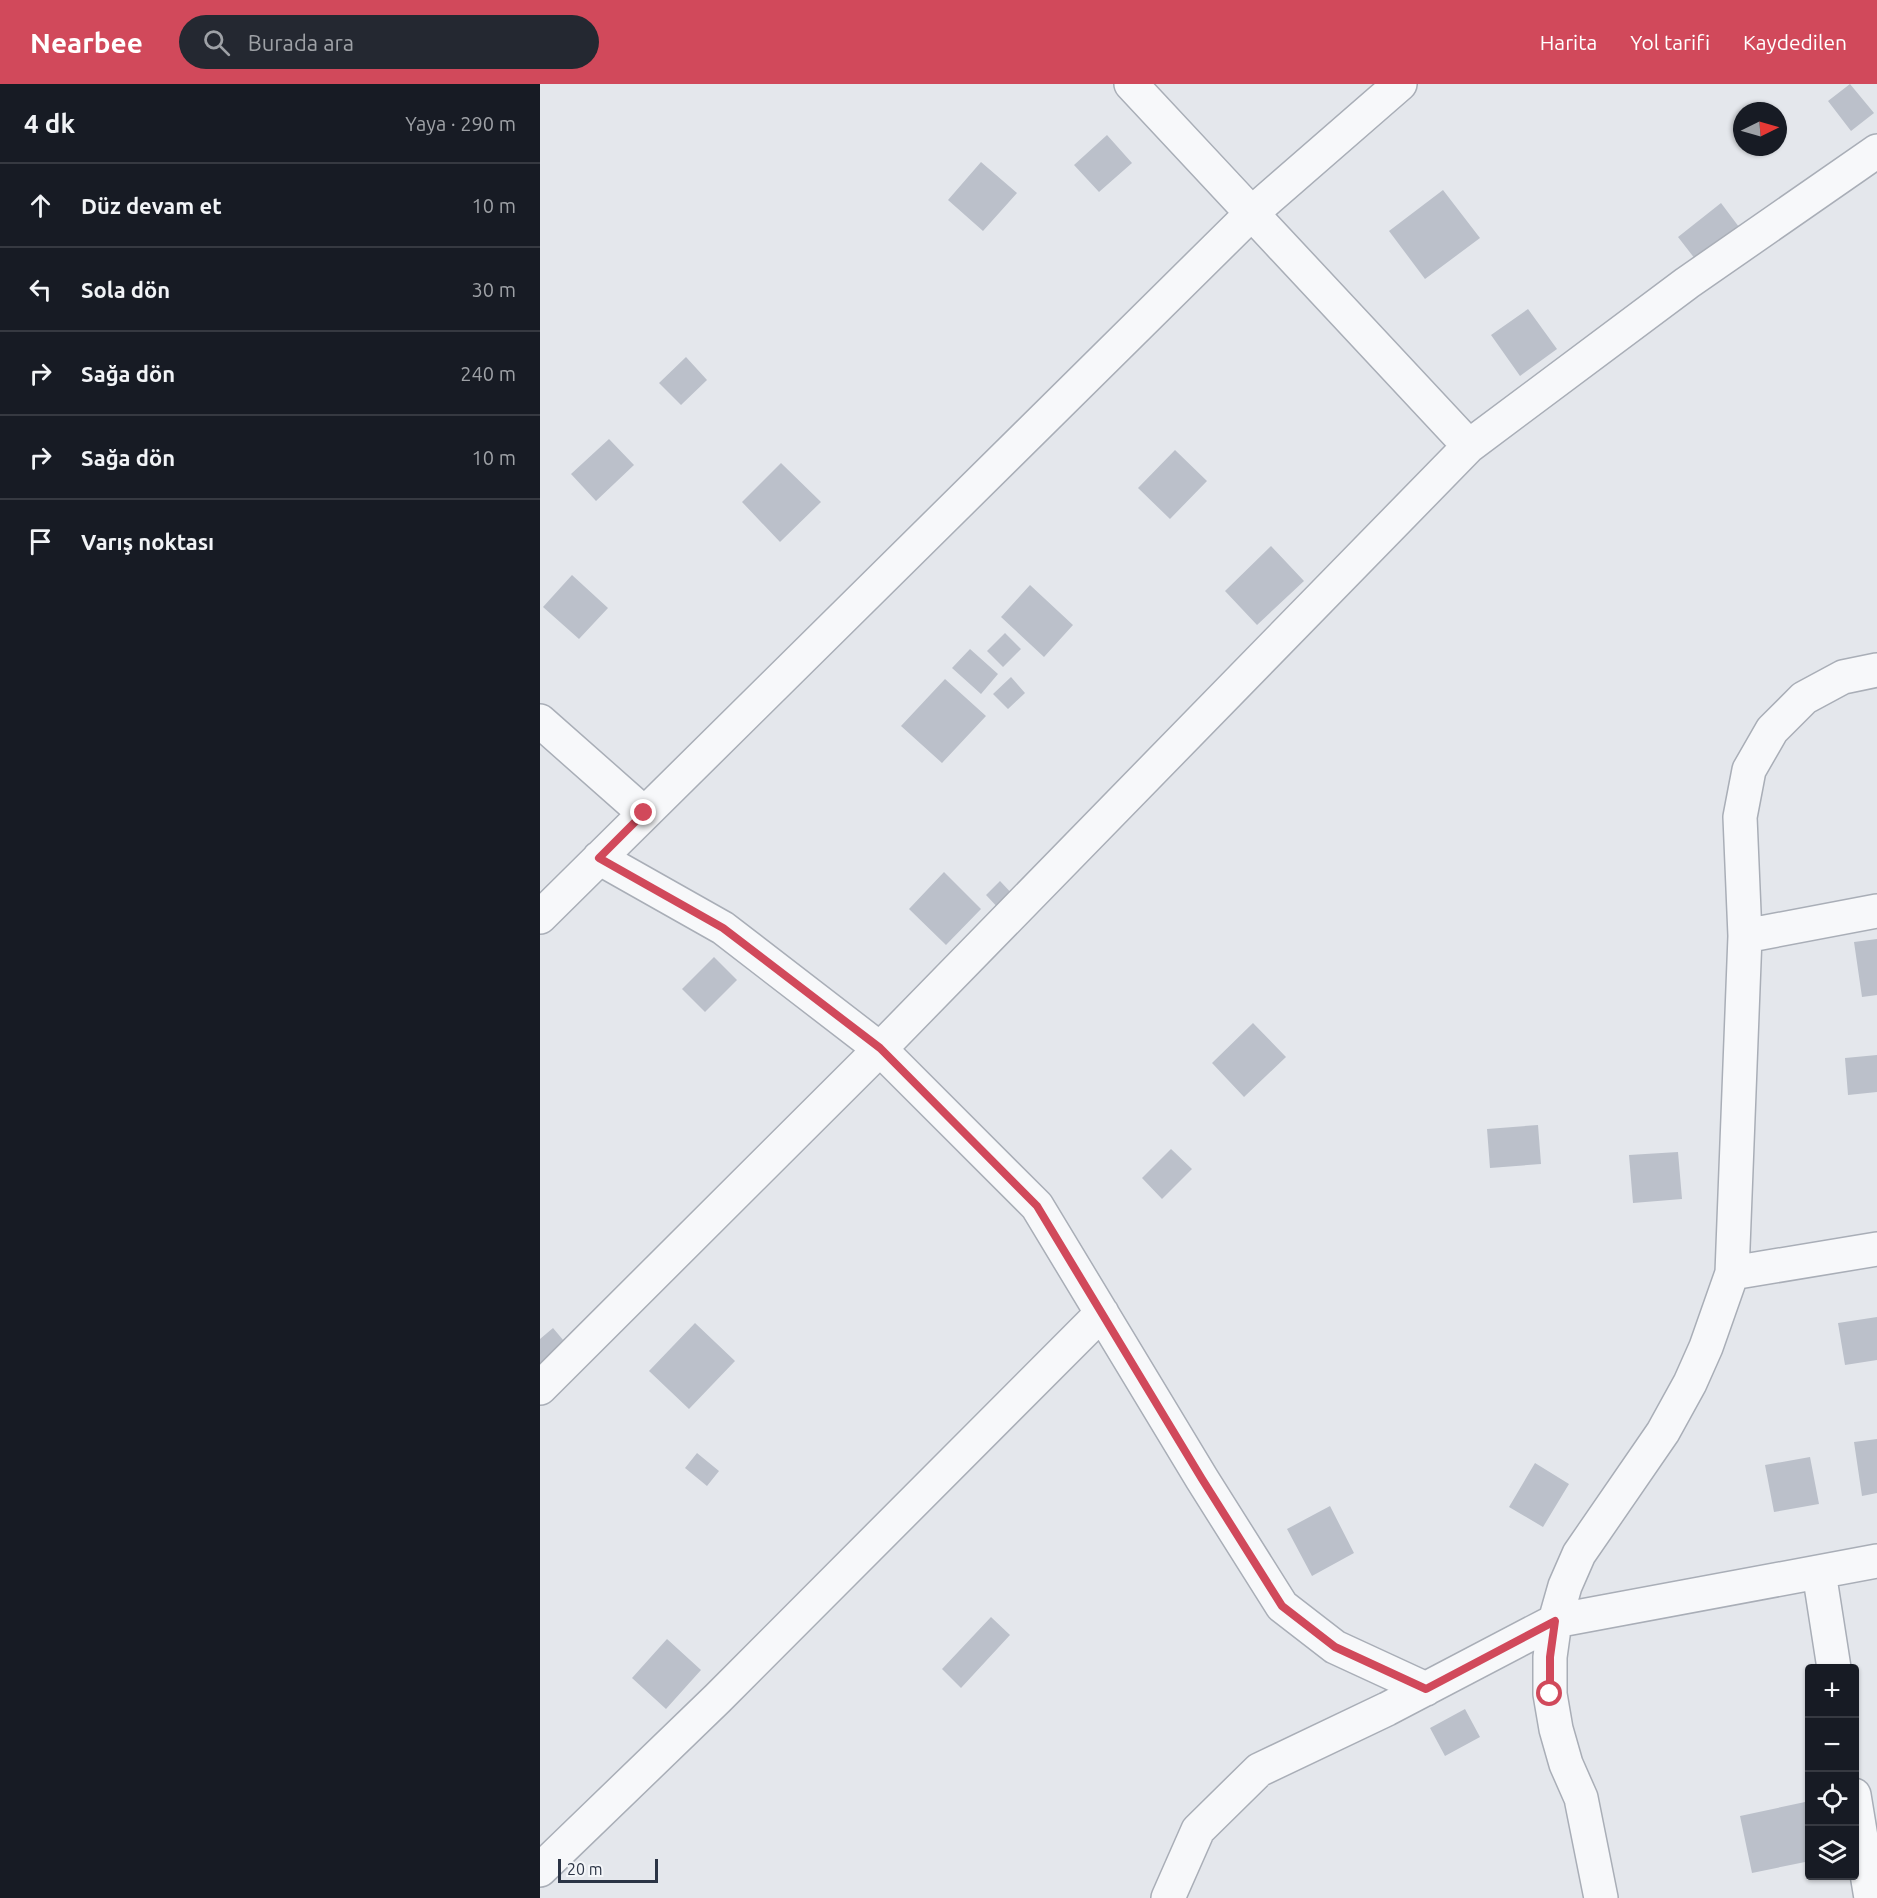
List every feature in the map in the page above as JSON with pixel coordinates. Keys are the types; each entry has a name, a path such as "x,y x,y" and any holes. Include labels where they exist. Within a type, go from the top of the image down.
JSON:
{"street":[{"path":"1131,84 1469,446"},
{"path":"540,917 1252,212 1400,84"},
{"path":"540,1388 880,1048 1469,446 1687,283 1877,151"},
{"path":"1601,1898 1581,1798 1566,1764 1556,1729 1550,1694 1550,1657 1555,1621 1565,1586 1579,1554 1663,1432 1690,1383 1710,1338 1732,1272 1745,936 1740,817 1746,782 1759,749 1772,730 1804,698 1843,677 1877,670"},
{"path":"540,721 644,813"},
{"path":"599,858 723,928 880,1048 1037,1206 1202,1479 1282,1606 1335,1647 1426,1689"},
{"path":"1745,936 1877,911"},
{"path":"1732,1272 1877,1249"},
{"path":"540,1870 718,1698 1102,1313"},
{"path":"1168,1898 1198,1830 1259,1770 1426,1689 1555,1621 1877,1561"},
{"path":"1819,1572 1833,1664"},
{"path":"1859,1826 1871,1898"}],"building":[{"path":"1850,84 1874,113 1851,131 1828,101"},
{"path":"1107,135 1132,163 1099,192 1074,165"},
{"path":"981,162 1017,193 983,231 948,200"},
{"path":"1443,190 1480,238 1425,279 1389,231"},
{"path":"1721,203 1742,231 1699,264 1678,237"},
{"path":"1528,309 1557,349 1520,376 1491,335"},
{"path":"686,357 707,380 681,405 659,383"},
{"path":"609,439 634,465 596,501 571,474"},
{"path":"1175,450 1207,481 1170,519 1138,488"},
{"path":"781,463 821,502 780,542 742,502"},
{"path":"1271,546 1304,581 1257,625 1225,591"},
{"path":"572,575 608,608 579,639 543,607"},
{"path":"1030,585 1073,625 1044,657 1001,617"},
{"path":"1005,633 1021,649 1003,667 987,651"},
{"path":"970,649 998,674 981,694 952,668"},
{"path":"1011,677 1025,693 1008,709 993,694"},
{"path":"945,679 986,716 942,763 901,726"},
{"path":"944,872 981,909 946,945 909,909"},
{"path":"1000,881 1016,898 1002,912 986,895"},
{"path":"1877,939 1877,995 1862,997 1854,942"},
{"path":"714,957 737,980 705,1012 682,989"},
{"path":"1253,1023 1286,1057 1244,1097 1212,1063"},
{"path":"1877,1055 1877,1092 1848,1095 1845,1058"},
{"path":"1538,1125 1541,1164 1490,1168 1487,1129"},
{"path":"1171,1149 1192,1169 1162,1199 1142,1178"},
{"path":"1678,1152 1682,1199 1633,1203 1629,1155"},
{"path":"1877,1317 1877,1360 1845,1365 1838,1323"},
{"path":"695,1323 735,1361 689,1409 649,1371"},
{"path":"553,1328 569,1347 540,1373 540,1339"},
{"path":"1877,1439 1877,1493 1862,1496 1854,1442"},
{"path":"697,1453 719,1471 707,1486 685,1468"},
{"path":"1810,1457 1819,1504 1774,1512 1765,1465"},
{"path":"1535,1463 1569,1484 1543,1527 1509,1507"},
{"path":"1330,1506 1354,1553 1312,1576 1287,1529"},
{"path":"991,1617 1010,1635 961,1688 942,1669"},
{"path":"667,1639 701,1670 666,1709 632,1678"},
{"path":"1465,1709 1480,1737 1445,1756 1430,1728"},
{"path":"1805,1802 1805,1862 1752,1873 1740,1816"}],"route":[{"path":"644,813 599,858 723,928 880,1048 1037,1206 1202,1479 1282,1606 1335,1647 1426,1689 1555,1621 1550,1657 1550,1694"}]}
